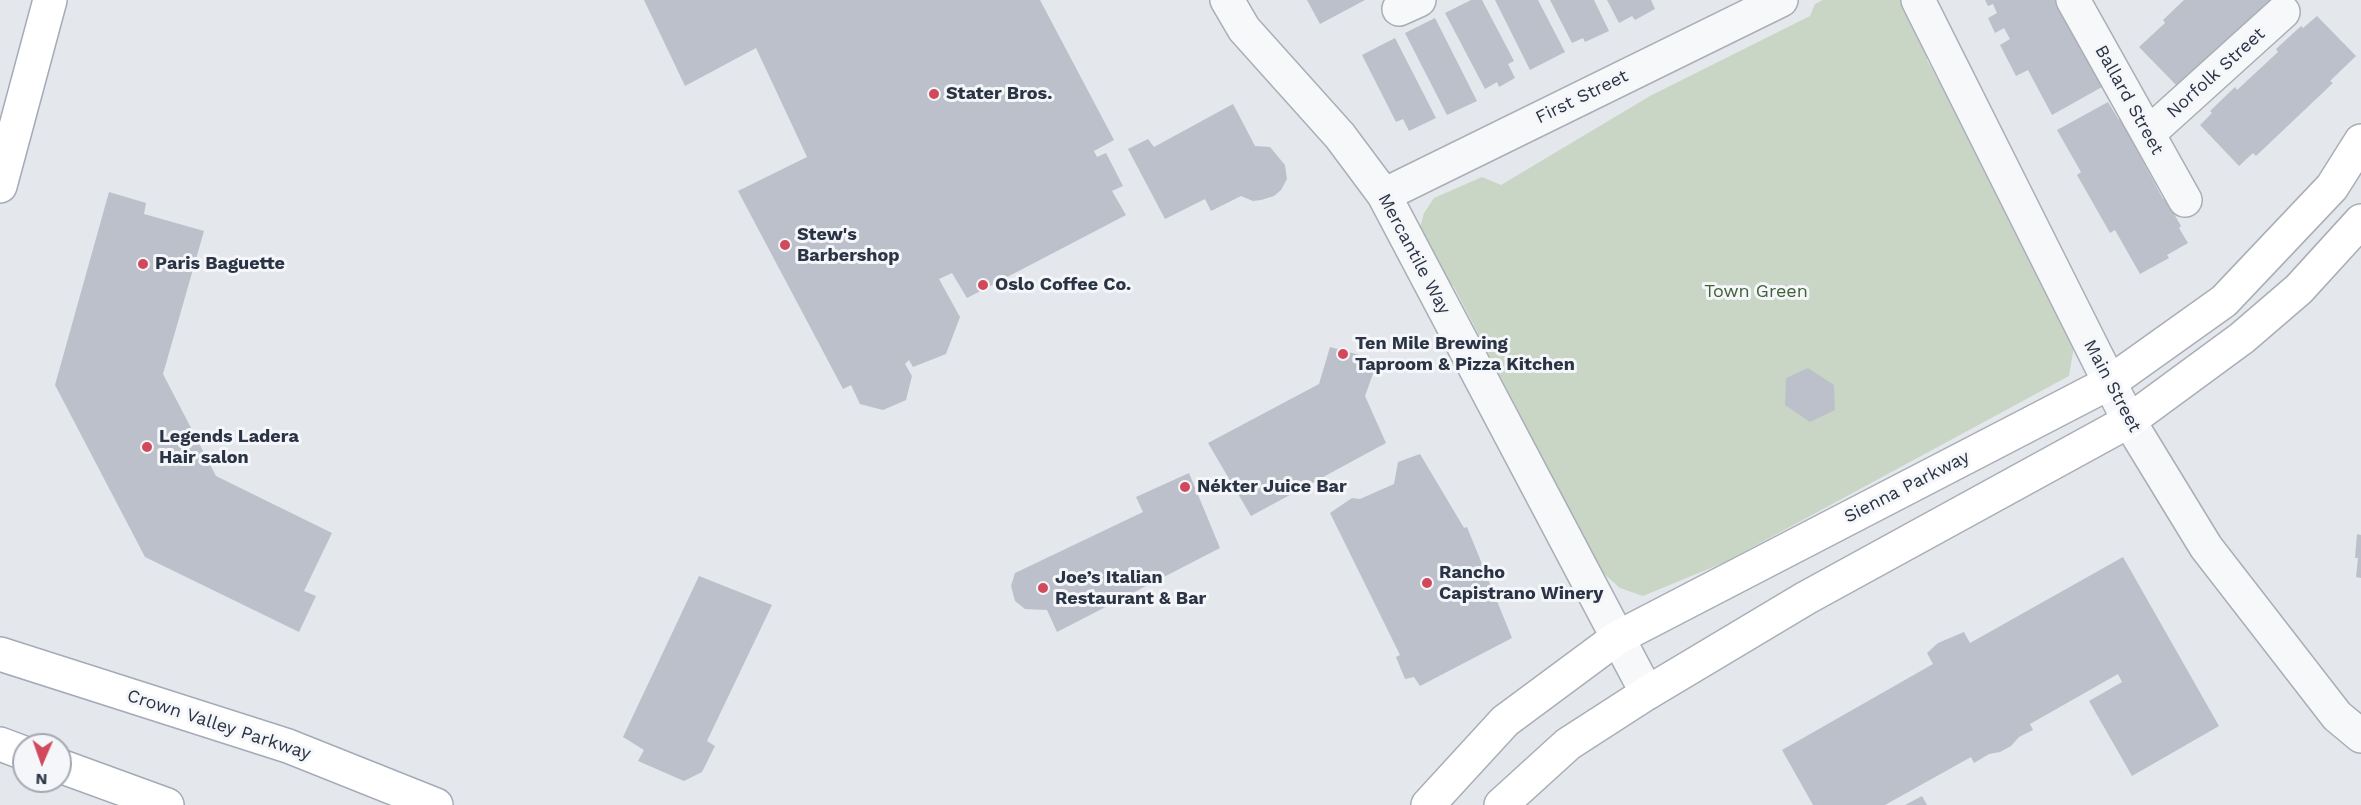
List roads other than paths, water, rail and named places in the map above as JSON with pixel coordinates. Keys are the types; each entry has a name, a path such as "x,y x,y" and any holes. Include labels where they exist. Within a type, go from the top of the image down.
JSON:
{"main road":[{"path":"0,186 51,0"},
{"name":"Sienna Parkway","path":"1428,805 1505,721 1617,638 2109,382 2224,301 2332,187 2361,141"},
{"path":"1501,805 1568,744 1647,693 1806,598 2129,421 2242,338 2299,289 2361,221"},
{"name":"Crown Valley Parkway","path":"0,654 288,746 436,805"},
{"path":"72,770 167,805"}],"street":[{"name":"Mercantile Way","path":"1227,0 1245,29 1340,136 1383,195 1647,693"},
{"name":"First Street","path":"1383,195 1781,0"},
{"name":"Main Street","path":"1918,0 2129,421 2206,547 2337,716 2361,736"},
{"name":"Ballard Street","path":"2073,0 2185,200"},
{"name":"Norfolk Street","path":"2148,134 2283,12"}],"place":[{"name":"Stater Bros.","path":"934,94"},
{"name":"Stew's Barbershop","path":"785,245"},
{"name":"Paris Baguette","path":"143,264"},
{"name":"Oslo Coffee Co.","path":"983,285"},
{"name":"Ten Mile Brewing Taproom & Pizza Kitchen","path":"1343,354"},
{"name":"Legends Ladera Hair salon","path":"147,447"},
{"name":"Nékter Juice Bar","path":"1185,487"},
{"name":"Rancho Capistrano Winery","path":"1427,583"},
{"name":"Joe’s Italian Restaurant & Bar","path":"1043,588"}],"park label":[{"name":"Town Green","path":"1756,292"}]}
